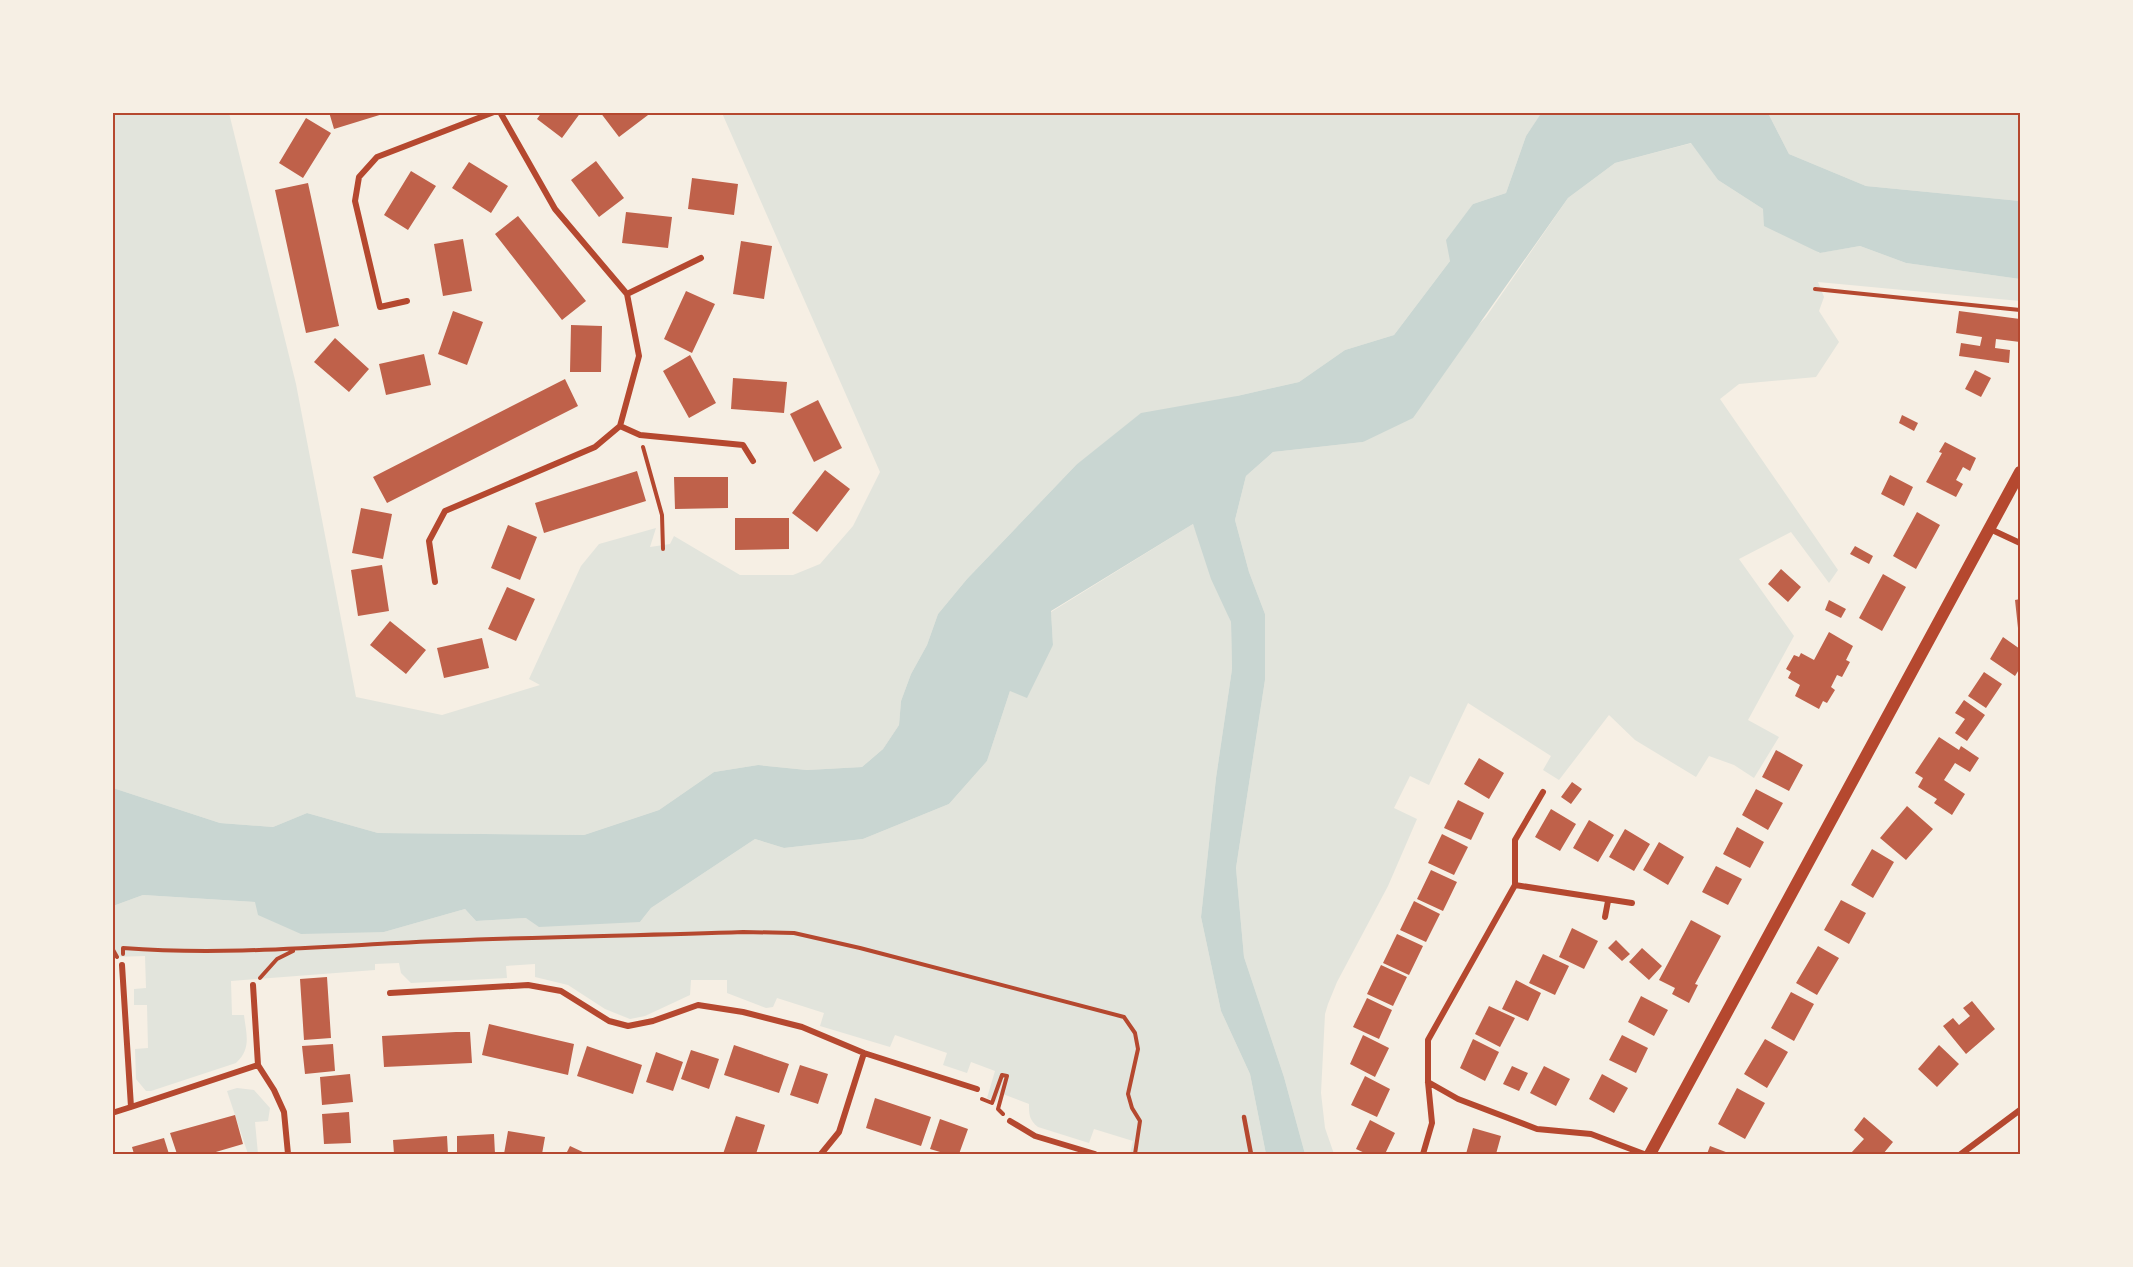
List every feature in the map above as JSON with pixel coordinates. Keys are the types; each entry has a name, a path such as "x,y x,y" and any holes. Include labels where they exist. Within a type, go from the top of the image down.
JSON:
{"main road":[{"path":"1650,1155 2020,472"}],"street":[{"path":"407,301 380,307 355,201 359,177 376,157 494,112"},
{"path":"435,582 429,541 445,511 595,447 620,426 639,357 627,294 555,209 500,112"},
{"path":"627,294 701,258"},
{"path":"620,426 640,435 743,445 753,461"},
{"path":"1990,529 2020,543"},
{"path":"1423,1155 1432,1123 1428,1082 1428,1040 1515,885 1515,840 1543,792"},
{"path":"1515,885 1632,903"},
{"path":"1605,917 1608,901"},
{"path":"122,964 130,1107"},
{"path":"253,985 258,1065 274,1090 284,1112 288,1155"},
{"path":"390,993 528,985 561,991 609,1021 628,1026 653,1021 698,1005 743,1012 802,1027 864,1053 977,1089"},
{"path":"821,1155 838,1132 864,1053"},
{"path":"112,1113 258,1065"},
{"path":"1428,1082 1458,1099 1537,1129 1591,1134 1644,1155"},
{"path":"1961,1155 2020,1110"},
{"path":"1010,1122 1035,1136 1095,1155"}],"lane":[{"path":"1244,1117 1251,1155"}],"path":[{"path":"1815,288 2020,310"},
{"path":"640,435 662,515 663,549"},
{"path":"122,964 123,948 168,952 297,950 397,943 743,932 794,933 1124,1017 1135,1033 1138,1049 1128,1094 1132,1108 1140,1121 1135,1155"},
{"path":"112,948 122,964"},
{"path":"253,985 277,959 297,950"},
{"path":"264,972 265,984"},
{"path":"977,1089 979,1098 992,1103 1002,1075 1007,1076 998,1109 1010,1122"}],"shaded area":[{"path":"1542,112 1768,113 1789,154 1866,186 2020,201 2020,279 1906,263 1860,246 1820,253 1764,226 1763,209 1718,180 1691,143 1615,163 1568,198 1413,418 1363,442 1273,452 1246,476 1235,520 1249,572 1265,614 1265,680 1236,868 1244,957 1284,1077 1305,1154 1266,1154 1250,1074 1221,1011 1201,917 1216,778 1232,669 1231,622 1211,579 1193,524 1051,611 1053,645 1027,698 1010,691 987,761 949,804 863,839 784,848 755,839 651,908 640,922 539,927 526,918 476,921 465,909 384,932 301,934 258,915 255,902 143,895 113,906 113,788 220,823 273,827 307,813 378,833 584,835 659,810 714,772 758,765 807,770 862,767 883,749 899,725 901,701 911,674 927,645 938,614 967,579 1076,465 1141,413 1237,396 1299,382 1345,350 1394,335 1450,261 1446,240 1473,204 1506,193 1526,136"},
{"path":"113,113 229,113 296,384 356,697 442,715 540,685 529,679 581,566 599,544 656,528 650,547 670,544 674,536 740,575 793,575 820,564 853,526 880,472 722,113 1542,113 1526,136 1506,193 1473,204 1450,261 1394,335 1345,350 1299,382 1237,396 1076,465 967,579 938,614 927,645 911,674 901,701 899,725 883,749 862,767 807,770 758,765 714,772 659,810 584,835 378,833 307,813 273,827 220,823 113,788"},
{"path":"1768,113 2020,113 2020,201 1866,186 1789,154"},
{"path":"1692,143 1718,180 1763,209 1819,253 1860,246 1906,263 2020,279 2020,301 1818,282 1824,297 1819,311 1839,342 1816,377 1739,384 1720,399 1838,570 1829,583 1791,532 1739,559 1794,636 1748,720 1779,737 1754,778 1734,765 1709,756 1696,777 1635,740 1609,715 1559,780 1543,770 1551,756 1468,703 1429,785 1410,776 1394,808 1417,819 1388,886 1337,982 1325,1014 1321,1093 1325,1128 1334,1154 1305,1154 1284,1077 1244,957 1236,868 1265,680 1265,614 1249,572 1235,520 1246,476 1273,452 1363,442 1486,317 1568,198 1615,163"},
{"path":"1193,524 1231,622 1232,669 1216,778 1201,917 1221,1011 1250,1074 1266,1154 1130,1154 1133,1141 1094,1129 1089,1143 1038,1127 1030,1117 1029,1104 1000,1093 996,1102 987,1098 995,1071 971,1062 967,1073 943,1065 947,1053 895,1035 890,1047 820,1026 824,1013 777,998 773,1007 766,1008 727,993 727,980 691,980 690,995 645,1016 630,1019 605,1009 568,985 535,977 535,964 506,966 507,978 411,983 401,973 399,963 375,964 375,970 231,981 232,1015 244,1015 247,1034 246,1046 241,1058 236,1063 151,1091 146,1091 136,1079 135,1049 148,1048 147,1005 134,1005 134,989 146,988 145,956 113,957 113,906 143,895 255,902 384,932 465,909 476,921 526,918 640,922 651,908 755,839 784,848 863,839 949,804 987,761 1010,691 1053,645 1051,612"},
{"path":"237,1088 254,1090 270,1108 268,1121 255,1122 258,1154 248,1154 227,1091"}],"building":[{"path":"329,112 386,112 386,113 334,129"},
{"path":"542,112 581,112 562,138 537,119"},
{"path":"600,112 652,112 619,137"},
{"path":"306,118 331,133 303,178 279,163"},
{"path":"596,161 624,198 599,217 571,180"},
{"path":"469,162 508,186 491,213 452,188"},
{"path":"411,171 436,186 408,230 384,215"},
{"path":"692,178 738,184 734,215 688,209"},
{"path":"308,183 339,326 306,333 275,190"},
{"path":"626,212 672,217 668,248 622,243"},
{"path":"518,216 586,301 562,320 495,234"},
{"path":"463,239 472,291 443,296 434,244"},
{"path":"741,241 772,246 764,299 733,294"},
{"path":"686,291 715,304 692,353 664,339"},
{"path":"453,311 483,322 467,365 438,354"},
{"path":"1959,311 2020,319 2020,342 1996,339 1995,348 2010,350 2009,363 1959,356 1961,343 1980,346 1982,337 1956,333"},
{"path":"571,325 602,326 601,372 570,372"},
{"path":"335,338 369,369 349,392 314,362"},
{"path":"424,354 431,385 386,395 379,364"},
{"path":"690,355 716,403 689,418 663,371"},
{"path":"1975,370 1991,378 1981,397 1965,389"},
{"path":"733,378 787,382 784,413 731,409"},
{"path":"565,379 578,406 387,503 373,477"},
{"path":"818,400 842,448 814,462 790,414"},
{"path":"1902,415 1918,423 1914,431 1899,423"},
{"path":"1945,442 1976,458 1970,471 1963,467 1956,480 1963,484 1956,497 1926,482 1942,453 1939,452"},
{"path":"825,470 850,489 817,532 792,513"},
{"path":"637,471 646,501 544,533 535,503"},
{"path":"1890,475 1913,487 1904,506 1881,494"},
{"path":"674,477 728,477 728,508 675,509"},
{"path":"361,508 392,514 383,559 352,553"},
{"path":"1917,512 1940,525 1916,569 1893,556"},
{"path":"735,518 789,518 789,549 735,550"},
{"path":"508,525 537,537 520,580 491,568"},
{"path":"1855,546 1873,556 1869,564 1850,554"},
{"path":"382,565 389,611 358,616 351,570"},
{"path":"1781,569 1801,587 1788,602 1768,584"},
{"path":"1883,574 1906,587 1882,631 1859,618"},
{"path":"507,587 535,599 516,641 488,629"},
{"path":"2020,599 2020,628 2018,628 2015,600"},
{"path":"1829,600 1846,609 1841,618 1825,610"},
{"path":"390,621 426,650 406,674 370,645"},
{"path":"1829,632 1853,646 1846,660 1850,662 1842,677 1837,675 1831,687 1835,690 1827,703 1823,701 1819,709 1795,696 1800,685 1788,678 1791,672 1786,669 1794,655 1799,657 1801,653 1814,660"},
{"path":"2003,637 2020,649 2020,668 2015,676 1990,659"},
{"path":"482,638 489,668 444,678 437,648"},
{"path":"1984,672 2002,684 1986,708 1968,696"},
{"path":"1964,700 1985,715 1967,741 1955,733 1965,719 1955,713"},
{"path":"1939,737 1959,750 1961,746 1979,758 1970,772 1955,763 1944,780 1965,794 1952,815 1934,803 1937,799 1918,787 1923,778 1915,773"},
{"path":"1776,750 1803,765 1789,791 1762,777"},
{"path":"1479,758 1504,773 1489,799 1464,784"},
{"path":"1572,782 1582,789 1571,804 1561,797"},
{"path":"1756,789 1783,803 1768,830 1742,815"},
{"path":"1458,800 1484,813 1471,840 1444,828"},
{"path":"1907,806 1933,829 1906,860 1880,838"},
{"path":"1551,809 1576,824 1560,851 1535,837"},
{"path":"1589,820 1614,835 1598,862 1573,848"},
{"path":"1737,827 1764,842 1750,868 1723,854"},
{"path":"1625,829 1650,844 1634,871 1609,857"},
{"path":"1442,834 1468,847 1454,875 1428,863"},
{"path":"1659,842 1684,857 1668,885 1643,870"},
{"path":"1872,849 1894,862 1873,898 1851,885"},
{"path":"1716,866 1742,879 1728,905 1702,892"},
{"path":"1431,870 1457,882 1443,911 1417,899"},
{"path":"1841,900 1866,913 1849,944 1824,930"},
{"path":"1414,901 1440,914 1426,942 1400,930"},
{"path":"1691,920 1721,936 1695,984 1698,985 1689,1003 1672,994 1675,988 1659,980"},
{"path":"1572,928 1598,941 1584,969 1559,957"},
{"path":"1397,934 1423,946 1409,975 1383,963"},
{"path":"1616,940 1630,954 1622,961 1608,948"},
{"path":"1818,946 1839,958 1817,995 1796,983"},
{"path":"1642,948 1662,966 1649,980 1629,962"},
{"path":"1543,954 1569,966 1555,995 1529,983"},
{"path":"1381,965 1407,977 1393,1006 1367,994"},
{"path":"327,977 331,1038 304,1040 300,979"},
{"path":"1516,980 1541,993 1528,1021 1502,1009"},
{"path":"1791,992 1814,1004 1794,1041 1771,1028"},
{"path":"1641,996 1668,1010 1654,1036 1628,1022"},
{"path":"1367,998 1392,1010 1379,1039 1353,1027"},
{"path":"1972,1001 1995,1029 1966,1054 1943,1026 1953,1018 1959,1025 1970,1016 1963,1008"},
{"path":"1489,1006 1515,1018 1500,1047 1475,1034"},
{"path":"489,1024 574,1044 568,1075 482,1055"},
{"path":"470,1032 472,1063 384,1067 382,1036"},
{"path":"1363,1035 1389,1048 1375,1077 1350,1064"},
{"path":"1622,1035 1648,1048 1636,1073 1609,1060"},
{"path":"1473,1039 1499,1052 1485,1081 1460,1068"},
{"path":"1765,1039 1788,1052 1767,1088 1744,1074"},
{"path":"333,1044 335,1071 305,1074 302,1046"},
{"path":"734,1045 789,1064 779,1093 724,1075"},
{"path":"1939,1045 1959,1064 1937,1087 1918,1069"},
{"path":"587,1046 642,1065 633,1094 577,1076"},
{"path":"691,1050 719,1059 709,1089 681,1079"},
{"path":"656,1052 683,1062 673,1091 646,1082"},
{"path":"800,1065 828,1074 818,1104 790,1095"},
{"path":"1512,1066 1528,1073 1519,1091 1503,1084"},
{"path":"1544,1066 1570,1079 1556,1106 1530,1093"},
{"path":"350,1074 353,1102 322,1105 320,1077"},
{"path":"1602,1074 1628,1088 1614,1113 1589,1099"},
{"path":"1365,1076 1390,1089 1377,1117 1351,1105"},
{"path":"1737,1088 1765,1103 1745,1139 1718,1124"},
{"path":"875,1098 931,1117 921,1146 866,1128"},
{"path":"349,1112 351,1143 324,1144 322,1114"},
{"path":"235,1115 243,1144 209,1154 177,1154 170,1133"},
{"path":"736,1116 765,1125 756,1154 723,1154"},
{"path":"1864,1117 1893,1142 1883,1154 1851,1153 1864,1139 1854,1130"},
{"path":"940,1119 968,1129 959,1154 947,1154 930,1149"},
{"path":"1370,1120 1395,1133 1385,1154 1367,1154 1356,1149"},
{"path":"1473,1128 1501,1136 1496,1154 1466,1154"},
{"path":"508,1131 545,1137 542,1154 504,1154"},
{"path":"494,1134 495,1154 457,1154 457,1136"},
{"path":"447,1136 448,1154 394,1154 393,1140"},
{"path":"164,1138 169,1154 134,1154 132,1147"},
{"path":"570,1146 587,1154 566,1154"},
{"path":"1710,1146 1731,1154 1707,1154"}]}
